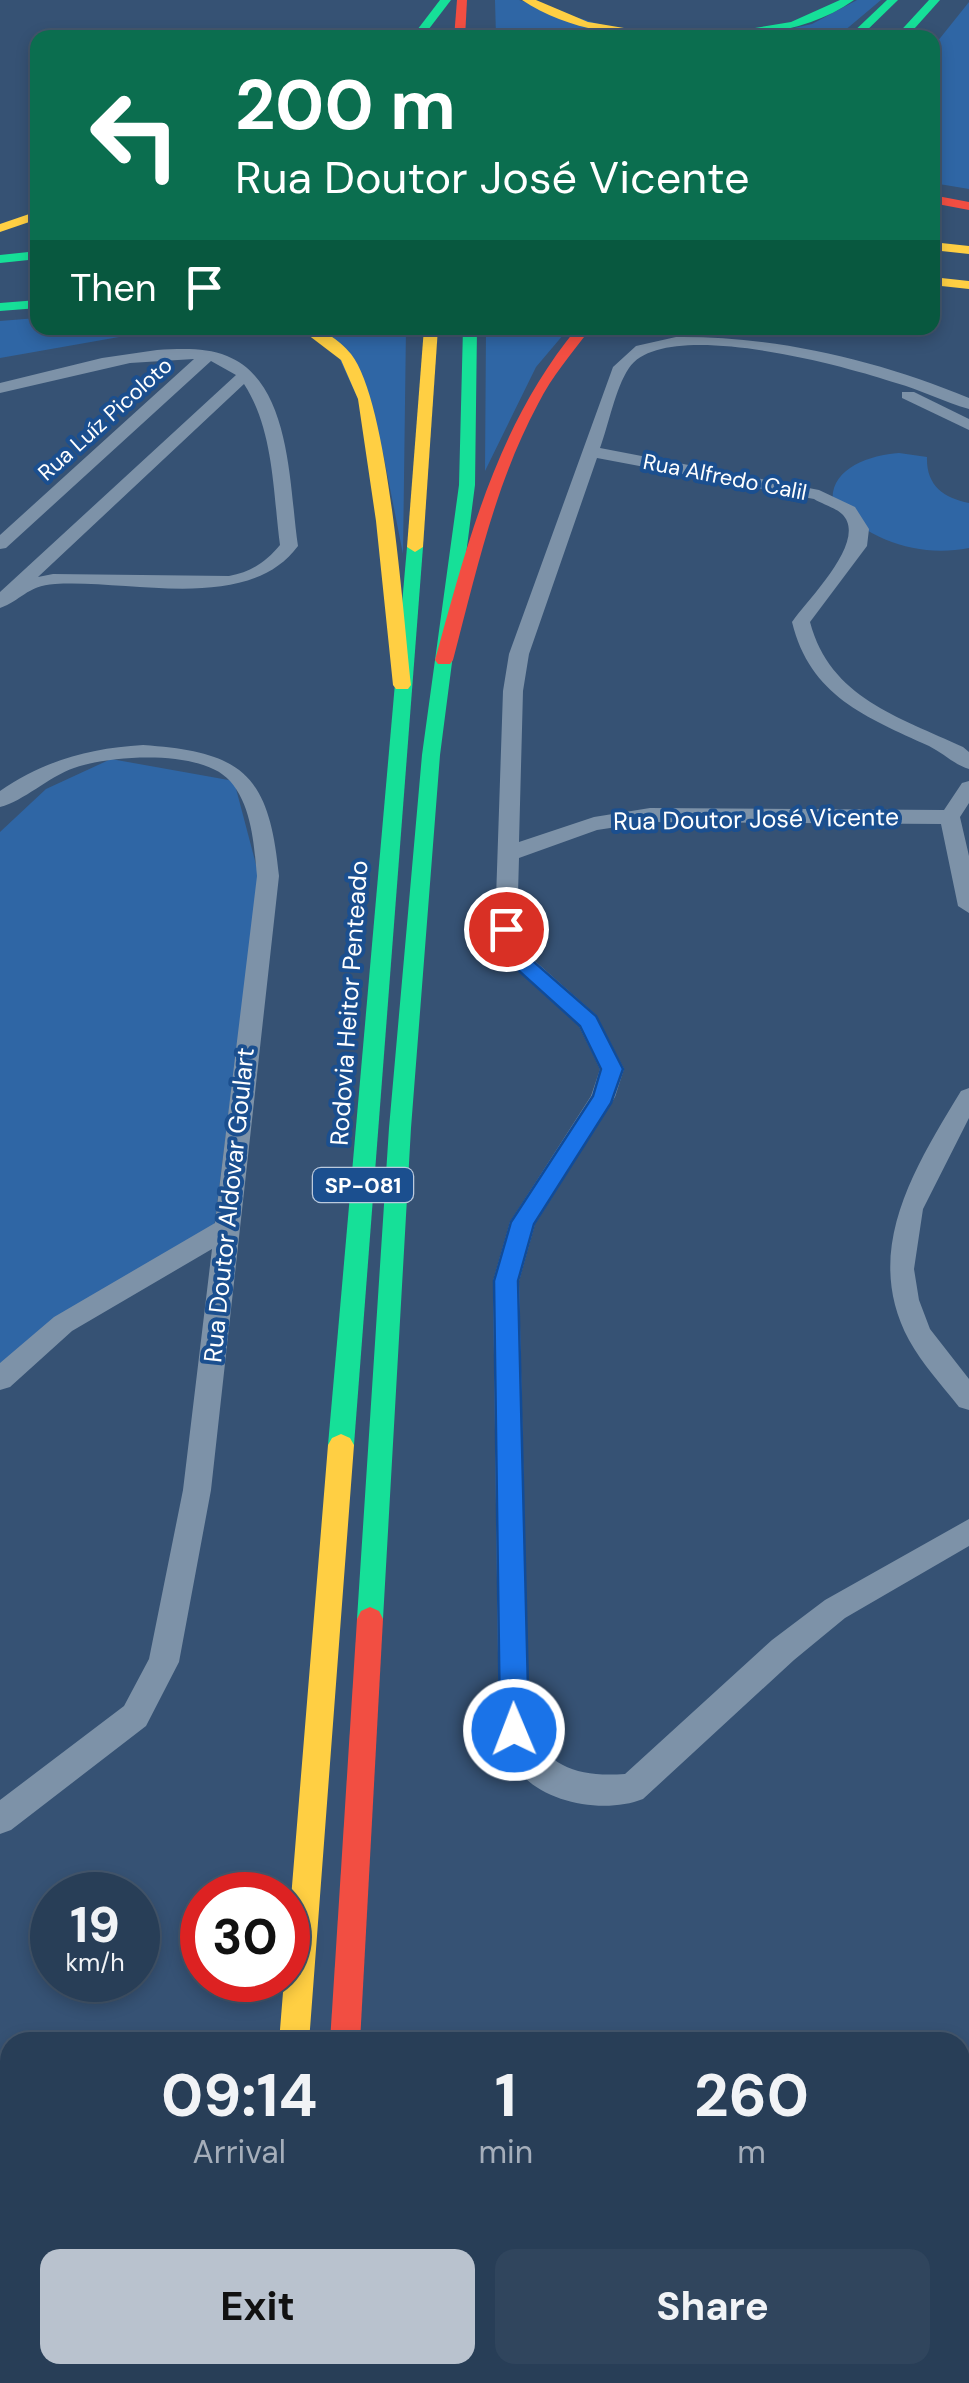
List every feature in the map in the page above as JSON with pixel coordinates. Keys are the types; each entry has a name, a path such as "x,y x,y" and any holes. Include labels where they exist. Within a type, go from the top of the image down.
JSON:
{"main road":[{"path":"424,30 446,0"},
{"path":"460,30 462,0"},
{"path":"527,0 586,25 622,30"},
{"path":"762,30 793,26 849,0"},
{"path":"861,30 894,0"},
{"path":"907,30 935,0"},
{"path":"930,30 952,0"},
{"path":"940,201 969,206"},
{"path":"0,228 30,218"},
{"path":"940,227 969,230"},
{"path":"0,247 30,243"},
{"path":"940,247 969,250"},
{"path":"0,259 30,255"},
{"path":"0,278 30,275"},
{"path":"940,282 969,285"},
{"path":"0,307 30,305"},
{"path":"319,335 347,358 365,399 384,520 402,686"},
{"name":"Rodovia Heitor Penteado","path":"295,2032 402,686 425,446 430,335"},
{"name":"SP-081","path":"345,2032 400,1128 431,755 466,485 470,335"},
{"path":"444,660 486,515 510,449 542,377 576,335"}],"street":[{"path":"969,404 858,366 774,349 687,341 645,348 622,367 519,654 513,691 506,929 526,966 588,1021 612,1069 603,1097 523,1222 506,1281 514,1730 534,1766 566,1784 600,1792 632,1788 783,1650 836,1608 969,1532"},
{"path":"622,367 647,355 704,354 854,376 965,418"},
{"path":"0,388 76,369 208,355"},
{"name":"Rua Luíz Picoloto","path":"0,544 208,355 233,364 246,374"},
{"path":"246,374 268,420 290,546 274,565 256,577 229,582 52,580 4,595 246,374"},
{"name":"Rua Alfredo Calil","path":"593,452 819,495 849,511 860,529 858,546 801,622 804,645 821,674 857,702 956,751 969,763"},
{"name":"Rua Doutor Aldovar Goulart","path":"0,802 28,778 71,761 115,752 161,751 224,765 240,780 264,830 268,876 197,1490 164,1662 135,1716 0,1819"},
{"path":"969,787 950,817 969,906"},
{"name":"Rua Doutor José Vicente","path":"508,855 577,825 632,816 950,817"},
{"path":"969,1097 916,1188 902,1248 903,1283 918,1332 969,1399"},
{"path":"0,1379 63,1324 226,1229"}],"shaded area":[{"path":"495,0 519,0 619,30 496,30"},
{"path":"857,0 881,0 845,30 785,30 812,24"},
{"path":"969,2 969,189 940,184 940,38"},
{"path":"30,319 30,335 130,335 0,358 0,321"},
{"path":"328,335 406,335 403,554 383,453"},
{"path":"486,335 563,335 536,367 485,471"},
{"path":"899,453 927,457 929,475 938,489 969,503 969,548 931,550 895,543 862,527 833,504 837,482 853,466"},
{"path":"111,759 234,781 259,876 214,1228 0,1371 0,832 46,789"}],"traffic: fast":[{"path":"422,30 446,0"},
{"path":"757,30 793,25 849,0"},
{"path":"861,30 893,0"},
{"path":"907,30 935,0"},
{"path":"0,259 30,256"},
{"path":"0,307 30,305"},
{"path":"370,1619 400,1128 431,755 467,485 470,335"},
{"path":"341,1445 415,547"}],"traffic: slow":[{"path":"527,0 586,25 622,30"},
{"path":"0,228 30,218"},
{"path":"940,247 969,250"},
{"path":"940,282 969,285"},
{"path":"318,335 347,358 365,399 384,521 402,685"},
{"path":"415,547 430,335"},
{"path":"295,2032 341,1445"}],"traffic: jam":[{"path":"460,30 462,0"},
{"path":"940,201 969,206"},
{"path":"444,660 480,528 512,442 555,363 578,335"},
{"path":"346,2032 370,1619"}],"route":[{"path":"506,929 526,966 588,1021 612,1069 603,1097 523,1222 506,1281 514,1730"}]}
